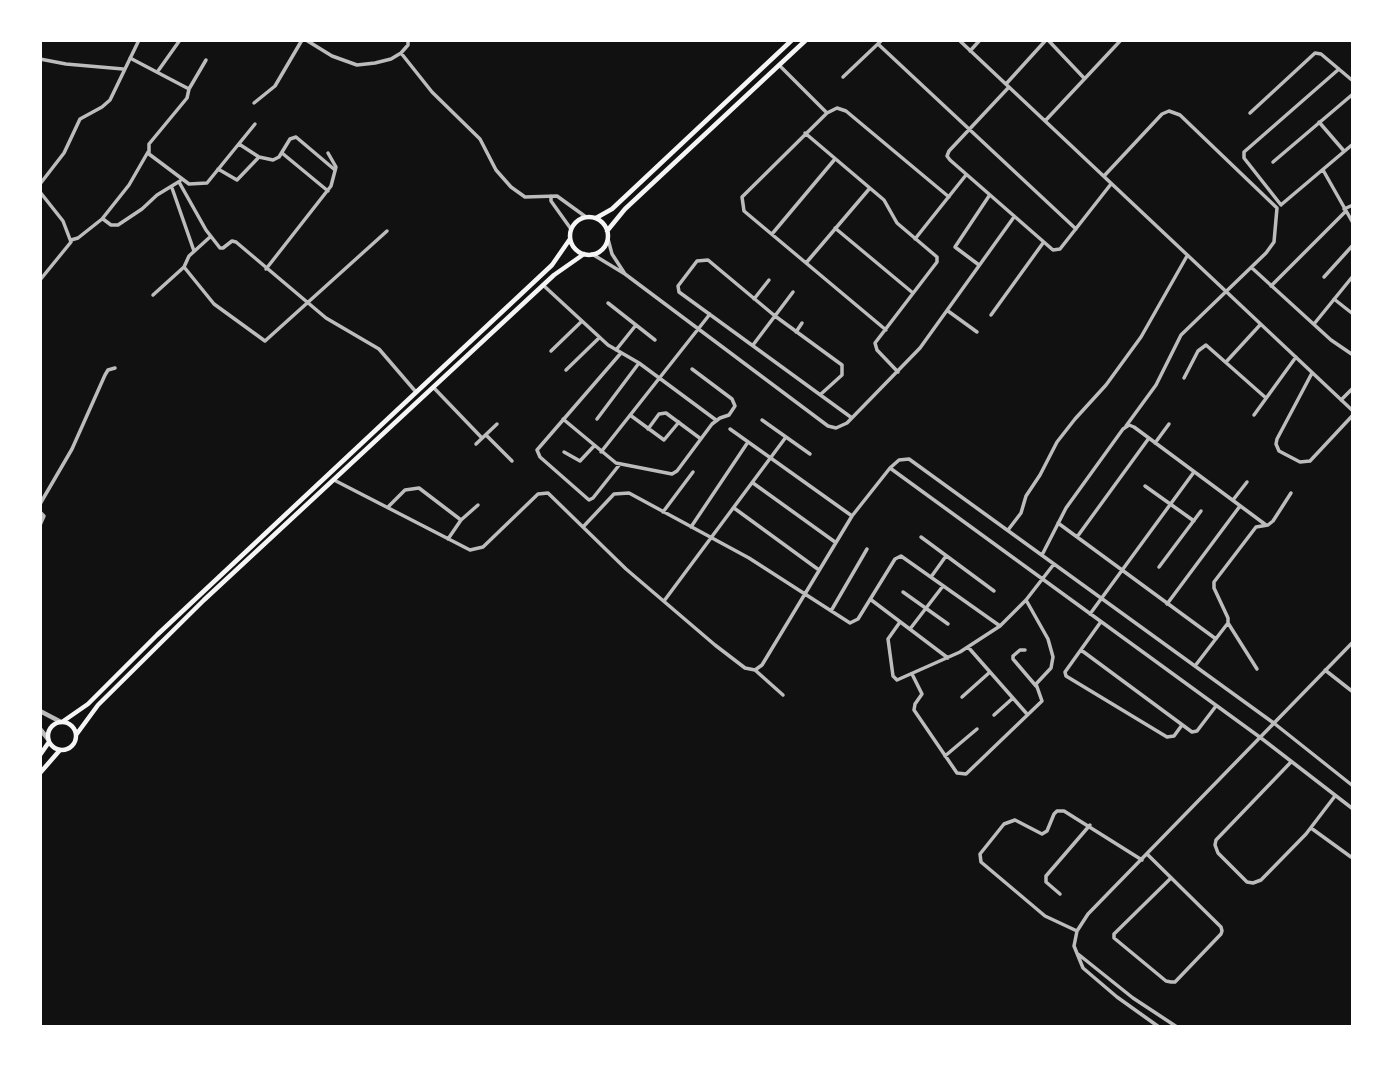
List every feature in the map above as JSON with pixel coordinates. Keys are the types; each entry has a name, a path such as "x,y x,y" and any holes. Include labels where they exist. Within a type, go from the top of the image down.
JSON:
{"main road":[{"path":"596,218 619,202 792,40"},
{"path":"607,231 625,209 806,40"},
{"path":"586,217 596,218 604,225 608,239 602,249 592,254 584,254 573,247 571,229 577,221 586,217"},
{"path":"40,755 48,740 49,729 54,723 62,722 88,704 157,635 552,265 570,239"},
{"path":"40,772 60,750 73,745 76,735 92,712 112,690 543,285 584,254"},
{"path":"62,722 72,726 76,735"},
{"path":"48,740 53,747 60,750"}],"street":[{"path":"40,184 64,153 80,119 110,100 139,40"},
{"path":"158,71 180,40"},
{"path":"254,103 275,86 304,40 332,56 357,65 383,61 401,53 408,45 408,40"},
{"path":"843,77 882,40"},
{"path":"959,40 1296,357 1353,413 1310,461 1300,462 1279,451 1276,444 1312,373"},
{"path":"970,51 980,40"},
{"path":"1084,78 1047,40 947,155 1051,250 1060,249 1111,184"},
{"path":"1045,121 1121,40"},
{"path":"878,44 1076,229"},
{"path":"401,53 432,92 484,143 496,170 511,187 525,197 557,196 586,217"},
{"path":"1250,113 1315,53 1321,54 1353,81"},
{"path":"130,58 190,89"},
{"path":"40,59 123,69"},
{"path":"71,240 78,239 102,219 129,185 148,152 149,144 187,98 206,60"},
{"path":"779,65 827,113"},
{"path":"1279,206 1244,158 1244,152 1339,69"},
{"path":"1273,162 1353,94"},
{"path":"886,330 744,211 742,197 827,113 837,108 846,111 949,197"},
{"path":"1104,176 1162,114 1169,111 1180,115 1279,206"},
{"path":"1319,122 1344,151"},
{"path":"148,152 181,181 188,184 207,183 255,124"},
{"path":"806,133 886,203 897,223 937,259 875,345 898,372"},
{"path":"239,144 259,157 274,160 282,153 290,139 298,138 336,171"},
{"path":"1042,555 1066,508 1156,385 1181,335 1252,268 1274,242 1279,206 1353,144"},
{"path":"282,153 328,191"},
{"path":"266,270 334,181 336,171 328,153"},
{"path":"218,169 237,180 259,157"},
{"path":"772,234 835,159"},
{"path":"1323,170 1353,223"},
{"path":"915,239 966,175"},
{"path":"102,219 111,225 118,225 157,195 181,181"},
{"path":"181,181 211,237 221,248 236,242 307,303 342,329 379,349 416,392"},
{"path":"172,188 194,251"},
{"path":"806,263 870,188"},
{"path":"40,192 63,221 71,240 70,246 40,280"},
{"path":"979,265 955,247 989,195"},
{"path":"551,196 551,201 571,229"},
{"path":"1271,286 1353,205"},
{"path":"592,254 625,274 828,426 840,427 920,348 1014,217"},
{"path":"835,228 914,293"},
{"path":"184,267 214,304 243,323 263,341 268,340 387,230"},
{"path":"153,295 184,267 194,251 211,237"},
{"path":"608,239 612,254 625,274"},
{"path":"991,315 1043,243"},
{"path":"1324,277 1353,245"},
{"path":"1008,530 1021,513 1028,493 1057,442 1106,385 1141,337 1187,256"},
{"path":"821,394 842,375 843,368 708,260 699,260 677,288 852,418"},
{"path":"1252,268 1353,355"},
{"path":"1314,324 1353,276"},
{"path":"754,299 769,280"},
{"path":"543,285 599,338 639,363 716,420"},
{"path":"753,345 793,292"},
{"path":"1334,299 1353,314"},
{"path":"608,303 655,340"},
{"path":"948,311 977,332"},
{"path":"601,452 710,314"},
{"path":"551,351 582,322"},
{"path":"796,332 803,323"},
{"path":"1226,362 1261,324"},
{"path":"620,464 593,498 586,498 537,453 538,448 619,352 636,325"},
{"path":"566,370 599,338"},
{"path":"1184,377 1198,351 1208,346 1266,398"},
{"path":"1254,415 1296,357"},
{"path":"597,419 639,363"},
{"path":"40,503 72,449 105,375 115,368"},
{"path":"563,419 601,452 620,464 649,468 666,475 672,474 716,420 729,415 735,406 734,401 692,369"},
{"path":"433,388 512,461"},
{"path":"1341,400 1353,388"},
{"path":"648,429 663,412 701,439"},
{"path":"630,415 666,440 679,422"},
{"path":"762,420 810,454"},
{"path":"476,444 497,424"},
{"path":"1155,443 1169,425"},
{"path":"1126,426 1134,427 1266,526"},
{"path":"730,429 852,516"},
{"path":"664,601 786,437"},
{"path":"1077,537 1149,438"},
{"path":"691,527 748,442"},
{"path":"564,452 580,461 594,446"},
{"path":"334,480 466,550 481,549 542,493 550,495 626,569 725,652 748,670 755,670 762,665 852,516 890,468 902,459 912,461 1275,724 1353,786"},
{"path":"890,468 1261,738 1353,809"},
{"path":"663,512 693,472"},
{"path":"1089,615 1194,472"},
{"path":"753,482 835,542"},
{"path":"1233,500 1247,482"},
{"path":"1145,486 1194,521"},
{"path":"388,508 405,490 419,488 461,520"},
{"path":"583,527 614,494 629,493 749,558 847,622 855,622 898,556 1000,626"},
{"path":"1258,669 1228,623 1213,589 1214,582 1256,527 1266,526 1273,521 1291,493"},
{"path":"448,539 461,520 478,505"},
{"path":"1167,604 1240,506"},
{"path":"734,509 819,570"},
{"path":"1159,568 1201,511"},
{"path":"40,512 44,518 40,525"},
{"path":"1058,523 1216,639"},
{"path":"921,537 994,591"},
{"path":"831,611 867,549"},
{"path":"931,577 946,555"},
{"path":"900,622 888,639 892,676 897,680 948,658 1000,626 1026,600 1055,564"},
{"path":"909,629 943,586"},
{"path":"903,592 948,624"},
{"path":"870,599 948,658"},
{"path":"1026,600 1048,639 1054,657 1051,668 1036,686"},
{"path":"1100,623 1065,673 1066,676 1167,737 1174,736 1182,725"},
{"path":"1195,666 1228,623"},
{"path":"1159,1027 1101,985 1083,968 1076,953 1074,939 1077,931 1088,914 1353,642"},
{"path":"968,647 1028,714"},
{"path":"912,674 922,695 914,710 957,773 966,774 1042,701 1036,686 1013,659 1020,650 1025,650"},
{"path":"1081,650 1192,732 1197,731 1216,706"},
{"path":"755,670 783,695"},
{"path":"1325,670 1353,692"},
{"path":"962,697 990,672"},
{"path":"993,715 1013,698"},
{"path":"40,711 62,722"},
{"path":"40,729 48,740"},
{"path":"945,756 977,729"},
{"path":"1291,762 1217,837 1216,848 1247,882 1256,883 1311,828 1335,796"},
{"path":"1077,931 1045,916 979,858 1004,824 1015,820 1042,834 1047,831 1054,814 1060,810 1090,825 1142,860"},
{"path":"1060,894 1048,884 1046,876 1090,825"},
{"path":"1311,828 1351,857"},
{"path":"1147,855 1171,878 1222,931 1175,982 1166,981 1114,938 1114,934 1171,878"},
{"path":"1076,953 1133,998 1177,1027"}]}
